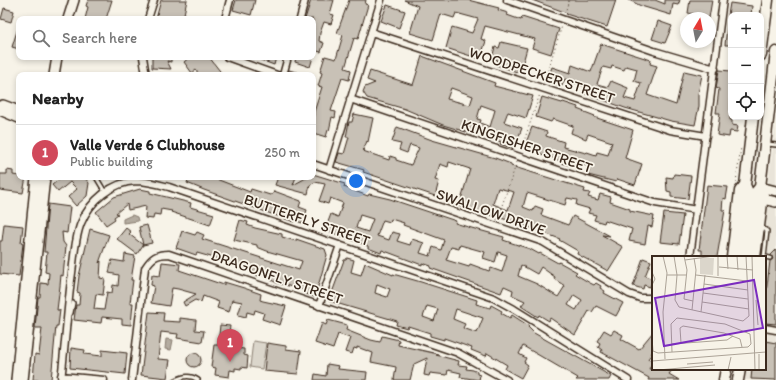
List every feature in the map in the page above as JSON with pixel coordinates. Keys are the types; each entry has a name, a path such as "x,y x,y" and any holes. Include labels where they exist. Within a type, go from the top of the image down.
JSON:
{"main road":[{"path":"762,48 768,0"},
{"path":"740,256 773,105 776,52"},
{"path":"747,256 754,191 753,120"},
{"path":"732,256 740,191 754,191"},
{"path":"754,191 759,227 755,256"},
{"path":"718,380 719,370"},
{"path":"724,380 726,370"},
{"path":"732,380 733,370"},
{"path":"738,380 740,370"}],"street":[{"path":"69,16 74,0"},
{"path":"149,16 154,0"},
{"path":"226,16 230,0"},
{"path":"301,16 305,0"},
{"path":"329,170 381,0"},
{"path":"507,0 684,61 715,68"},
{"path":"690,256 723,0"},
{"name":"WOODPECKER STREET","path":"371,32 670,130 706,136"},
{"path":"55,72 57,60"},
{"path":"144,60 146,72"},
{"path":"235,60 269,72"},
{"path":"284,72 287,60"},
{"name":"KINGFISHER STREET","path":"350,100 655,203 697,210"},
{"path":"0,106 3,105 16,110"},
{"path":"0,110 16,117"},
{"name":"SWALLOW DRIVE","path":"316,165 543,242 629,294 640,298 652,298"},
{"path":"16,380 34,241 40,180"},
{"name":"BUTTERFLY STREET","path":"61,378 67,314 76,242 80,224 86,212 105,192 120,184 136,181 150,182 494,298 514,308 628,380"},
{"path":"754,191 776,191"},
{"path":"754,191 776,202"},
{"path":"320,306 340,245"},
{"name":"DRAGONFLY STREET","path":"132,380 145,268 150,260 158,254 169,254 182,258 458,353 507,380"},
{"path":"24,380 31,266"},
{"path":"766,328 776,330"},
{"path":"61,378 104,380"}],"lane":[{"path":"765,143 776,145"},
{"path":"98,180 105,192"},
{"path":"759,227 766,228 767,231 765,256"},
{"path":"766,257 770,258"},
{"path":"67,314 71,313 73,303"},
{"path":"176,380 183,376 195,377 198,380"}],"path":[{"path":"495,226 542,89 569,0"}],"shaded area":[{"path":"776,122 776,380 743,380 744,370 766,370 766,256 759,256"},
{"path":"132,215 137,217 138,221 123,223 123,219"},
{"path":"166,339 173,340 171,350 165,349"},
{"path":"253,341 266,343 262,369 250,367"}],"building":[{"path":"88,0 112,0 107,16 86,16 88,7 86,6"},
{"path":"161,0 187,0 184,14 186,14 186,16 157,16"},
{"path":"236,0 255,0 251,15 233,10"},
{"path":"311,0 334,0 330,14 334,15 331,24 324,22 320,33 319,41 324,43 321,52 316,51 316,16 306,16"},
{"path":"349,0 366,0 365,4 368,5 358,39 354,38 345,68 351,70 349,80 342,78 331,111 336,112 335,118 332,117 326,137 316,134 316,106 322,87 318,86 322,73 320,72 325,56 336,59 343,35 337,33"},
{"path":"404,0 468,0 499,8 498,10 508,13 507,15 521,20 522,17 559,29 551,54 532,48 535,39 485,26 481,39 486,41 480,59 446,48 452,27 472,33 478,19 456,13 454,18 441,14 433,40 410,33 418,6"},
{"path":"532,0 616,0 607,27 566,14 567,13"},
{"path":"629,0 655,0 665,4 665,0 680,0 678,5 673,4 671,15 641,6"},
{"path":"690,0 712,0 710,12 688,12"},
{"path":"730,3 752,6 751,12 728,12"},
{"path":"387,5 405,11 399,28 381,21"},
{"path":"4,8 14,11 11,22 1,19"},
{"path":"728,17 728,45 725,45"},
{"path":"658,21 672,26 665,43 652,39"},
{"path":"16,34 16,48 12,47"},
{"path":"501,42 527,48 520,73 496,65 498,60 492,58 495,47 499,48"},
{"path":"601,44 651,60 650,64 657,66 647,95 676,105 684,71 702,75 698,94 699,106 695,125 671,121 625,108 583,93 586,87 565,79 562,86 547,81 552,67 570,73 572,65 591,72","holes":["612,66 624,70 626,66 637,69 634,81 641,83 635,101 624,98 628,88 611,81 608,87 597,84 603,67 611,69"]},
{"path":"422,56 495,83 494,86 533,96 526,118 508,112 504,122 522,128 514,149 500,144 501,142 483,136 484,133 474,130 473,134 443,125 405,109 367,98 363,92 365,87 375,83 367,80 370,71 413,85","holes":["451,88 473,96 470,105 447,99","481,105 495,110 490,127 480,123 481,120 477,119"]},
{"path":"152,60 171,60 171,62 167,61 171,69 152,68"},
{"path":"186,60 211,60 221,72 197,72 196,70 191,72 184,62"},
{"path":"261,60 275,60 274,65"},
{"path":"295,60 312,60 310,67 295,62"},
{"path":"719,70 728,71 728,120 732,120 732,125 738,126 737,132 730,131 729,137 717,135 720,113 716,113 719,89 716,88"},
{"path":"542,97 578,107 577,109 595,116 594,117 633,130 625,158 642,164 635,185 617,179 616,182 588,175 590,167 578,163 577,167 561,163 561,161 524,148 532,127 547,132 546,136 564,142 563,147 596,155 597,152 608,155 612,142 588,134 586,139 571,133 573,126 553,119 551,122 536,117"},
{"path":"354,114 373,118 368,142 367,141 363,151 389,160 390,156 396,158 396,160 411,165 419,148 410,145 407,153 399,150 401,144 392,142 397,127 432,140 495,158 511,164 511,166 585,189 584,192 590,193 588,197 598,200 600,194 611,197 610,202 630,209 630,211 654,216 652,227 648,226 645,244 629,241 632,229 605,220 604,223 594,220 596,215 588,213 590,209 576,205 577,200 567,198 565,205 527,193 523,207 533,211 535,206 543,209 541,215 568,225 573,216 610,236 602,235 623,247 608,271 577,254 578,251 559,240 560,239 518,223 459,206 470,169 449,162 448,167 440,164 435,180 439,181 435,196 363,172 364,170 336,162 339,153 344,154 349,137 346,137 349,122 352,122","holes":["498,188 514,192 508,210 493,204"]},
{"path":"7,170 13,171 13,175 16,175 16,180 25,180 23,193 0,190 0,174 7,174"},
{"path":"674,174 691,176 688,199 671,197 671,192 667,191 666,177 673,178"},
{"path":"316,175 345,184 344,187 368,196 369,194 390,199 456,221 455,223 504,237 503,240 530,249 558,263 559,262 577,272 575,274 590,283 594,285 596,283 601,286 600,288 605,291 604,293 623,303 616,316 596,306 592,312 589,311 575,335 550,318 549,321 539,315 538,317 521,306 525,301 512,295 513,290 504,286 501,293 430,268 431,266 422,263 422,265 382,250 381,253 368,248 368,246 325,230 331,214 338,217 343,203 330,198 328,204 319,201 325,184 315,182 310,185 308,194 275,185 277,180 295,180 293,185 302,180 316,180","holes":["360,215 373,219 368,232 356,228","391,219 444,240 441,250 433,247 430,256 420,253 424,243 412,239 410,245 397,241 400,234 392,232 389,240 377,236 383,220 390,222","460,245 485,252 483,258 495,262 498,252 507,255 502,272 491,268 489,271 470,264 469,267 446,260 451,247 459,249","521,265 537,274 541,267 555,277 554,279 565,286 558,297 537,284 518,276","574,295 582,300 576,310 568,305"]},
{"path":"58,180 86,180 89,183 87,196 76,206 68,197 77,189 70,182 58,192 52,185"},
{"path":"188,180 219,180 250,192 251,189 270,195 273,194 274,191 301,201 299,207 307,210 302,223 294,220 294,222 187,183"},
{"path":"707,185 728,187 726,199 723,198 722,210 725,210 717,256 702,256 702,250 699,250"},
{"path":"140,189 150,191 150,193 191,203 190,207 214,214 210,225 171,212 172,211 161,209 160,215 154,214 153,219 145,218 146,206 128,210 127,204 116,213 118,214 114,217 115,219 106,225 96,212 114,197"},
{"path":"48,204 70,207 67,233 62,232 63,242 66,246 63,276 61,275 57,310 60,310 58,326 56,326 51,380 33,380 35,354 39,355 42,328 35,328 38,297 40,297 41,283 48,284 49,273 45,272 47,252 44,252"},
{"path":"664,213 683,215 679,244 660,242"},
{"path":"240,220 248,222 247,225 255,228 282,234 282,237 296,241 296,239 325,249 327,255 315,297 303,293 304,290 277,283 271,280 272,277 260,274 259,276 255,275 256,272 252,271 253,269 197,253 196,255 176,248 182,231 195,235 197,232 204,235 202,239 299,270 302,261 267,251 257,247 257,245 234,240"},
{"path":"4,224 23,226 21,243 23,244 19,276 0,274 0,241 2,241"},
{"path":"147,225 152,243 143,245 139,227"},
{"path":"126,228 131,232 129,234 143,245 137,254 117,239"},
{"path":"90,229 109,235 99,263 101,261 100,278 105,279 103,295 96,294 94,309 104,310 107,292 112,293 113,285 118,286 119,275 109,273 112,260 124,262 125,254 135,256 131,280 133,280 130,303 133,303 131,325 122,324 122,319 102,317 101,323 74,320 76,305 79,305 80,293 77,292 79,276"},
{"path":"776,250 776,324 766,323 766,294 770,261 773,259 771,255"},
{"path":"347,258 354,260 351,272 361,275 365,263 393,275 421,282 477,300 476,304 490,308 491,305 502,311 501,313 510,318 512,315 529,326 528,327 534,333 611,376 609,380 576,380 578,378 523,346 519,354 526,358 524,362 528,365 521,378 505,369 507,365 487,353 486,356 471,350 472,348 444,338 444,340 430,336 430,333 408,326 407,328 396,325 397,321 329,301 344,260","holes":["377,284 390,289 387,297 375,293","427,306 438,309 434,321 423,317","456,309 483,318 477,333 463,328 465,324 453,319"]},
{"path":"643,258 651,261 645,276 652,279 650,287 644,285 643,289 633,286"},
{"path":"162,262 180,264 179,270 224,285 224,282 244,288 261,294 260,300 286,306 280,325 262,319 264,313 255,310 254,314 247,312 246,317 238,315 242,302 232,300 229,312 217,308 219,302 203,296 201,302 195,300 185,306 183,302 196,294 178,289 172,288 169,306 151,303 154,286 151,285 152,275 160,276"},
{"path":"149,312 164,313 163,321 180,322 180,318 196,320 195,330 204,331 202,342 177,338 178,334 161,332 158,359 170,360 167,378 141,375"},
{"path":"328,320 347,325 346,330 371,340 380,342 382,336 399,340 398,345 438,354 436,355 459,361 458,365 467,366 466,369 477,372 477,374 480,375 479,380 460,377 461,373 448,370 447,375 430,373 429,376 424,375 427,358 414,364 410,380 394,380 396,367 371,362 373,353 357,347 357,349 354,348 352,354 345,352 350,338 338,334 333,349 315,343 322,323 326,325"},
{"path":"220,325 230,326 227,347 244,349 244,355 248,356 247,368 241,367 241,369 235,368 235,371 230,370 229,377 215,375 216,368 211,367 214,345 218,345"},
{"path":"604,330 611,334 614,330 623,335 621,339 639,349 652,333 652,353 648,359 652,361 652,364 649,369 672,370 669,374 679,380 648,380 649,378 601,352 602,350 598,347 600,343 597,341"},
{"path":"766,341 776,343 776,380 751,379 752,370 766,370"},
{"path":"267,343 286,346 286,349 301,351 298,374 264,371"},
{"path":"71,348 85,350 84,354 102,356 102,350 127,353 125,374 70,368"},
{"path":"194,353 199,355 201,360 199,365 194,367 189,365 187,360 189,355"},
{"path":"327,364 339,366 338,369 367,372 366,380 314,380 315,374 326,376"}],"place":[{"name":"Valle Verde 6 Clubhouse","path":"230,362"}]}
